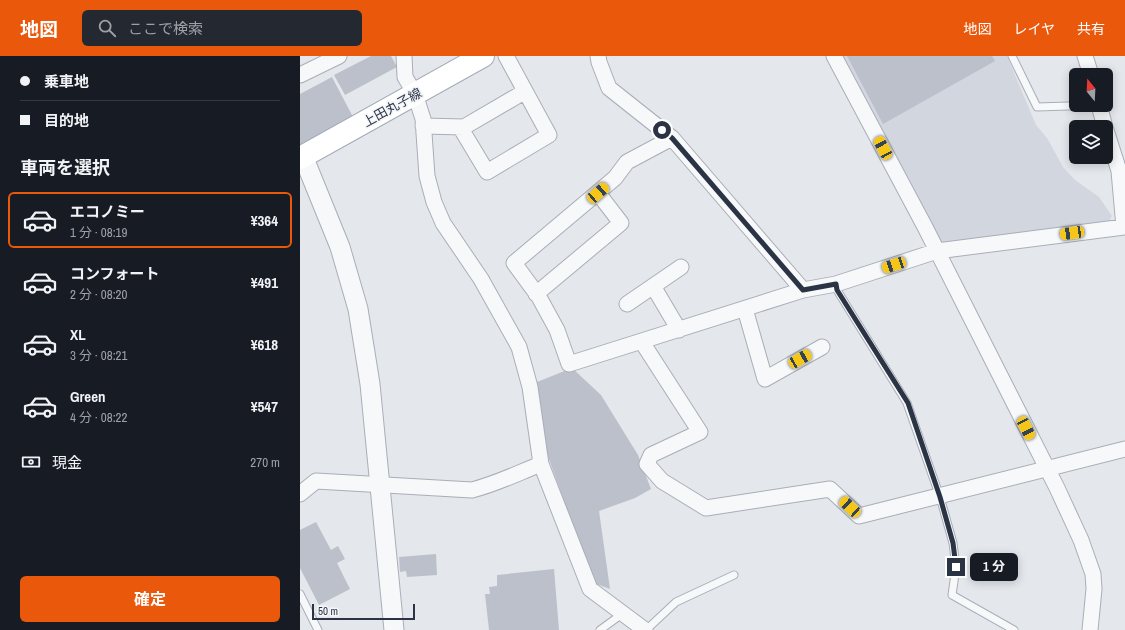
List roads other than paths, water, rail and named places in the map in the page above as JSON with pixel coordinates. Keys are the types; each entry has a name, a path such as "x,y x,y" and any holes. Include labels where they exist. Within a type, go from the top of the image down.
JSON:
{"main road":[{"name":"上田丸子線","path":"302,157 483,56"}],"street":[{"path":"300,75 339,56"},
{"path":"404,56 405,77 415,94 423,119 427,176 434,202 443,223 481,279 519,347 530,387 541,464 590,590 646,630"},
{"path":"460,127 487,172 549,135 524,92 506,56"},
{"path":"598,56 609,88 672,138 803,290"},
{"path":"834,56 937,251 1082,540 1091,569 1094,589 1090,630"},
{"path":"1085,56 1089,68"},
{"path":"423,126 464,127 524,92"},
{"path":"672,138 627,162 615,178 514,263 536,294 557,330 569,364 803,290 836,284 937,251 1124,227 1119,171 1113,151"},
{"path":"302,157 340,247 358,309 370,384 394,630"},
{"path":"536,294 621,223 598,193"},
{"path":"627,304 681,267"},
{"path":"653,286 679,330"},
{"path":"745,309 765,379 822,346"},
{"path":"642,342 700,432 651,455 647,464 662,481 706,508 830,489 859,516 940,497 1125,449"},
{"path":"300,494 316,482 379,484 472,490 491,485 541,464"}],"lane":[{"path":"1012,56 1037,107 1069,106"},
{"path":"836,284 837,290 908,403 940,497 953,543 956,567 952,595 1011,629"},
{"path":"646,630 676,602 734,575"},
{"path":"300,594 318,630"},
{"path":"600,630 622,614"}]}
